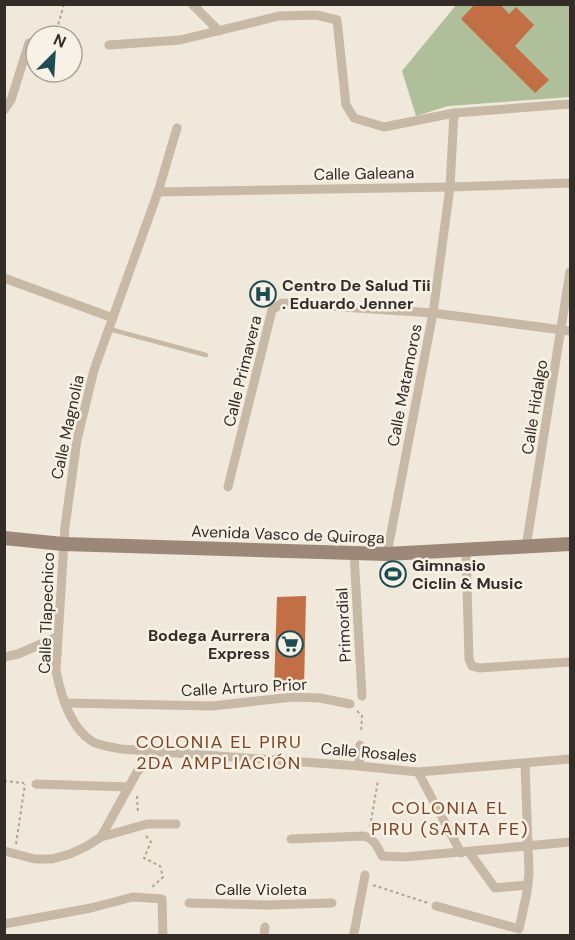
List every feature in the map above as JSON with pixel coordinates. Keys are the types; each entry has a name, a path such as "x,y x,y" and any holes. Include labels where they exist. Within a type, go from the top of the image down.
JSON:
{"main road":[{"name":"Avenida Vasco de Quiroga","path":"4,538 63,544 387,554 570,544"}],"street":[{"path":"192,4 219,31"},
{"path":"109,45 180,40 279,16 316,15 337,20 346,105 354,118 384,127 454,113 570,104"},
{"path":"4,110 11,100 24,59"},
{"name":"Calle Matamoros","path":"387,554 433,313 450,187 454,113"},
{"name":"Calle Magnolia","path":"63,544 77,440 94,370 158,192 177,128"},
{"name":"Calle Galeana","path":"158,192 570,183"},
{"name":"Calle Hidalgo","path":"526,547 566,330 570,272"},
{"path":"4,278 113,318"},
{"name":"Calle Primavera","path":"228,488 272,310 282,303 433,313 566,330"},
{"name":"Calle Tlapechico","path":"63,544 56,671 60,690 74,721 82,733 94,743"},
{"path":"466,550 469,659 472,666 479,668 570,662"},
{"name":"Primordial","path":"354,553 362,696"},
{"path":"4,657 18,654 57,637"},
{"name":"Calle Arturo Prior","path":"66,703 212,706 293,697 320,698 350,704"},
{"name":"Calle Rosales","path":"94,743 121,749 418,772 570,759"},
{"path":"359,766 360,745"},
{"path":"101,837 136,775 158,751"},
{"path":"436,906 519,929 529,873 525,764"},
{"path":"418,772 465,852 495,888 528,885"},
{"path":"36,784 129,787"},
{"path":"4,851 35,859 52,859 70,854 101,837 139,826 176,824"},
{"path":"291,839 363,836 377,845 382,856 405,857 570,842"},
{"path":"352,936 364,878"},
{"path":"4,924 91,909 133,897 162,899 163,936"},
{"name":"Calle Violeta","path":"189,903 268,905 332,903"}],"lane":[{"path":"109,329 206,355"}],"path":[{"path":"58,24 64,4"},
{"path":"360,745 362,716"},
{"path":"368,838 380,768"},
{"path":"136,775 139,826 151,842 144,858 160,866 164,877 151,888"},
{"path":"4,781 25,783 15,854"},
{"path":"364,878 436,906"}],"green space":[{"path":"456,5 570,5 570,97 448,106 416,116 402,71"}],"building":[{"path":"475,4 500,4 509,14 516,7 534,25 515,46 549,80 535,93 461,19"},
{"name":"Bodega Aurrera Express","path":"306,596 304,690 274,690 277,597"}],"place":[{"name":"Centro De Salud Tii . Eduardo Jenner","path":"263,294"},
{"name":"Gimnasio Ciclin & Music","path":"393,574"},
{"name":"Bodega Aurrera Express","path":"290,644"}],"district":[{"name":"COLONIA EL PIRU 2DA AMPLIACIÓN","path":"219,752"},
{"name":"COLONIA EL PIRU (SANTA FE)","path":"450,818"}]}
